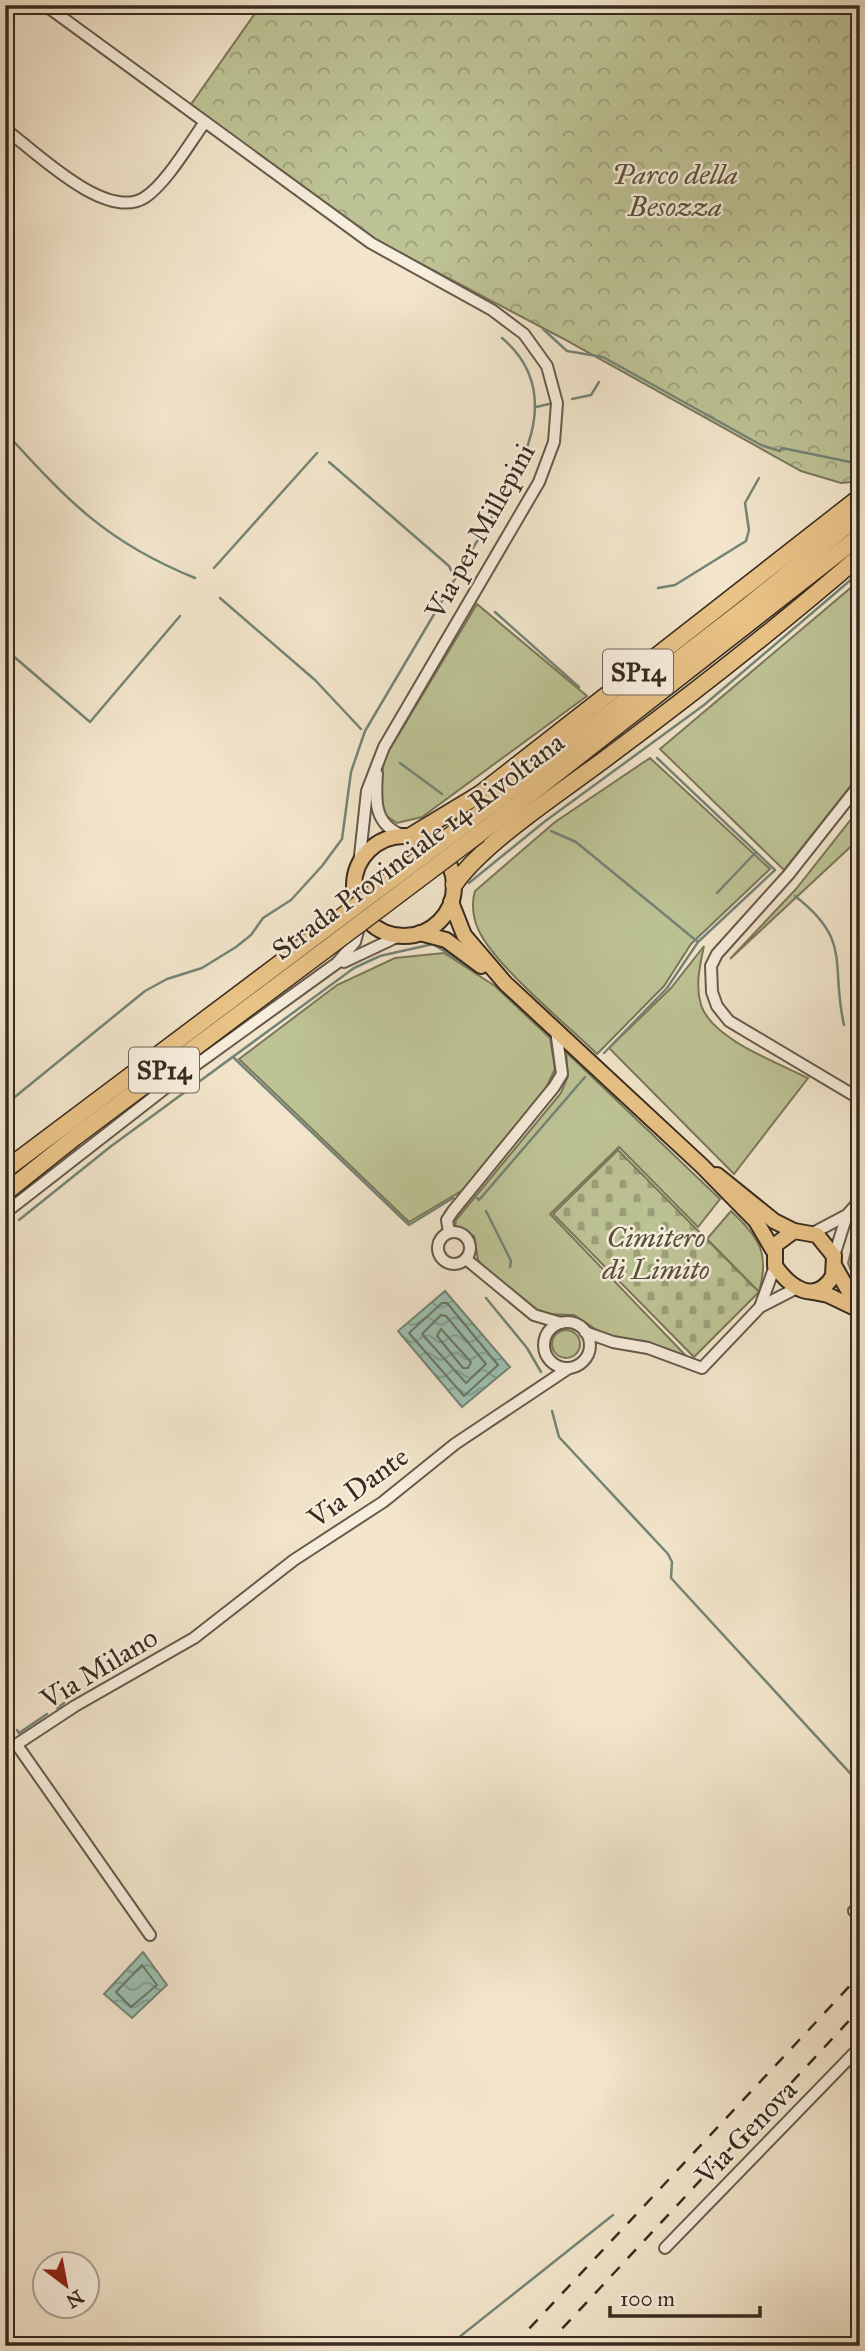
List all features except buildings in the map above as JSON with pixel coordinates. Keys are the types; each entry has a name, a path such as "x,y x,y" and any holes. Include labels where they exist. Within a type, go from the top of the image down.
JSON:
{"highway":[{"name":"SP14","path":"407,836 480,794 860,497"},
{"name":"Strada Provinciale 14 Rivoltana","path":"5,1193 325,950 860,515"},
{"name":"Strada Provinciale 14 Rivoltana","path":"5,1170 316,936 475,827 860,536"},
{"name":"SP14","path":"454,885 466,869 525,820 769,633 860,556"}],"main road":[{"path":"407,836 426,842 443,855 454,885 451,902 439,922 420,933 399,936 378,929 361,911 354,887 359,865 378,844 407,836"},
{"path":"451,902 464,935 505,982 702,1166 756,1222 773,1250 775,1266 795,1289 828,1295 859,1311"},
{"path":"420,933 450,942 505,982"},
{"path":"702,1166 732,1185 774,1221 794,1231 813,1233 834,1261 859,1311"},
{"path":"773,1250 781,1239 794,1231"},
{"path":"813,1292 828,1283 834,1261"}],"street":[{"name":"Via per Millepini","path":"45,5 371,243 516,326 535,346 547,366 558,409 554,442 539,482 379,759 362,818 359,865"},
{"path":"5,130 94,195 122,204 145,197 158,185 205,122"},
{"name":"Via per Millepini","path":"379,759 376,796 379,816 387,827 407,836"},
{"path":"860,784 789,874 720,950 711,967 713,997 725,1017 739,1028 860,1099"},
{"path":"5,1213 186,1072 314,980 352,948 360,927 361,911"},
{"path":"314,980 399,936"},
{"path":"449,1233 447,1220 453,1211 558,1081 562,1058 556,1030"},
{"path":"813,1233 847,1214 860,1200"},
{"path":"834,1261 847,1214"},
{"path":"457,1232 467,1238 470,1247 466,1259 453,1264 441,1258 438,1244 449,1233 457,1232"},
{"path":"466,1259 534,1315 561,1323 573,1323 585,1332 613,1342 648,1348 702,1368 760,1307 795,1289"},
{"path":"760,1307 775,1266"},
{"path":"534,1315 544,1339 544,1351 550,1361 569,1368 580,1364 589,1352 613,1342"},
{"path":"544,1339 551,1328 561,1323"},
{"path":"585,1332 589,1352"},
{"path":"532,1395 546,1376 550,1361"},
{"name":"Via Dante","path":"216,1622 294,1560 383,1502 455,1444 569,1368"},
{"name":"Via Milano","path":"5,1752 75,1706 157,1661 216,1622"},
{"path":"17,1745 150,1935"},
{"name":"Via Genova","path":"665,2248 860,2047"}],"green space":[{"name":"Parco della Besozza","path":"261,5 860,5 860,481 841,483 801,471 562,338 355,229 187,110"},
{"path":"860,580 860,774 784,870 660,749"},
{"path":"477,604 587,696 422,817 397,823 382,813 380,796 384,759"},
{"path":"650,758 770,869 691,944 664,986 597,1054 517,979 489,947 476,923 474,896 475,891 555,822"},
{"path":"860,808 860,838 730,959 796,889"},
{"path":"704,946 698,990 701,1005 708,1017 718,1029 747,1049 808,1078 734,1174 609,1048 671,988"},
{"path":"444,953 495,986 550,1038 555,1069 546,1088 463,1190 409,1222 239,1059 337,985 395,958"},
{"path":"566,1052 720,1199 698,1227 619,1147 550,1214 689,1359 645,1341 609,1338 574,1315 542,1314 482,1266 478,1260 474,1236 455,1227 456,1220 561,1093 568,1076"},
{"name":"Cimitero di Limito","path":"618,1150 759,1292 694,1357 553,1214"},
{"path":"731,1211 749,1229 760,1247 763,1267 759,1292 707,1239"},
{"path":"860,1216 860,1295 848,1263"},
{"path":"566,1330 576,1334 580,1344 576,1354 566,1358 556,1354 552,1344 556,1334"}],"water":[{"path":"445,1291 510,1367 462,1407 398,1331"},
{"path":"143,1952 167,1985 132,2018 104,1994"}],"waterway":[{"path":"543,329 567,351 603,357 761,445 780,451 782,448 860,464"},
{"path":"467,558 514,477 527,448 534,419 534,390 524,363 502,338"},
{"path":"572,399 591,395 599,382"},
{"path":"536,407 549,404"},
{"path":"5,432 69,499 112,534 137,550 195,578"},
{"path":"214,568 317,453"},
{"path":"329,462 449,566 454,577"},
{"path":"658,588 675,585 746,541 749,530 745,503 759,478"},
{"path":"5,1105 145,991 167,979 202,968 236,947 251,935 263,918 291,900 322,866 342,839 351,772 365,731 462,567"},
{"path":"469,883 544,822 704,705 860,572"},
{"path":"220,598 315,680 361,729"},
{"path":"495,612 579,687"},
{"path":"5,649 90,722 180,616"},
{"path":"604,1053 667,988 698,942 775,870 657,758"},
{"path":"400,763 442,794"},
{"path":"551,831 576,842 698,942"},
{"path":"717,893 755,853"},
{"path":"795,896 825,926 832,940 844,1025"},
{"path":"19,1220 110,1147 354,968 380,956 433,944 469,967"},
{"path":"855,1046 860,1056"},
{"path":"234,1058 409,1225 453,1198"},
{"path":"474,1195 479,1200 585,1077"},
{"path":"486,1211 511,1261 510,1267"},
{"path":"486,1298 527,1348 541,1372"},
{"path":"552,1411 559,1437 668,1554 672,1562 671,1578 860,1784"},
{"path":"57,1708 64,1703"},
{"path":"17,1730 19,1733 47,1714"},
{"path":"448,2346 613,2215"}],"railway":[{"path":"513,2346 860,1975"},
{"path":"546,2346 860,2009"}]}
